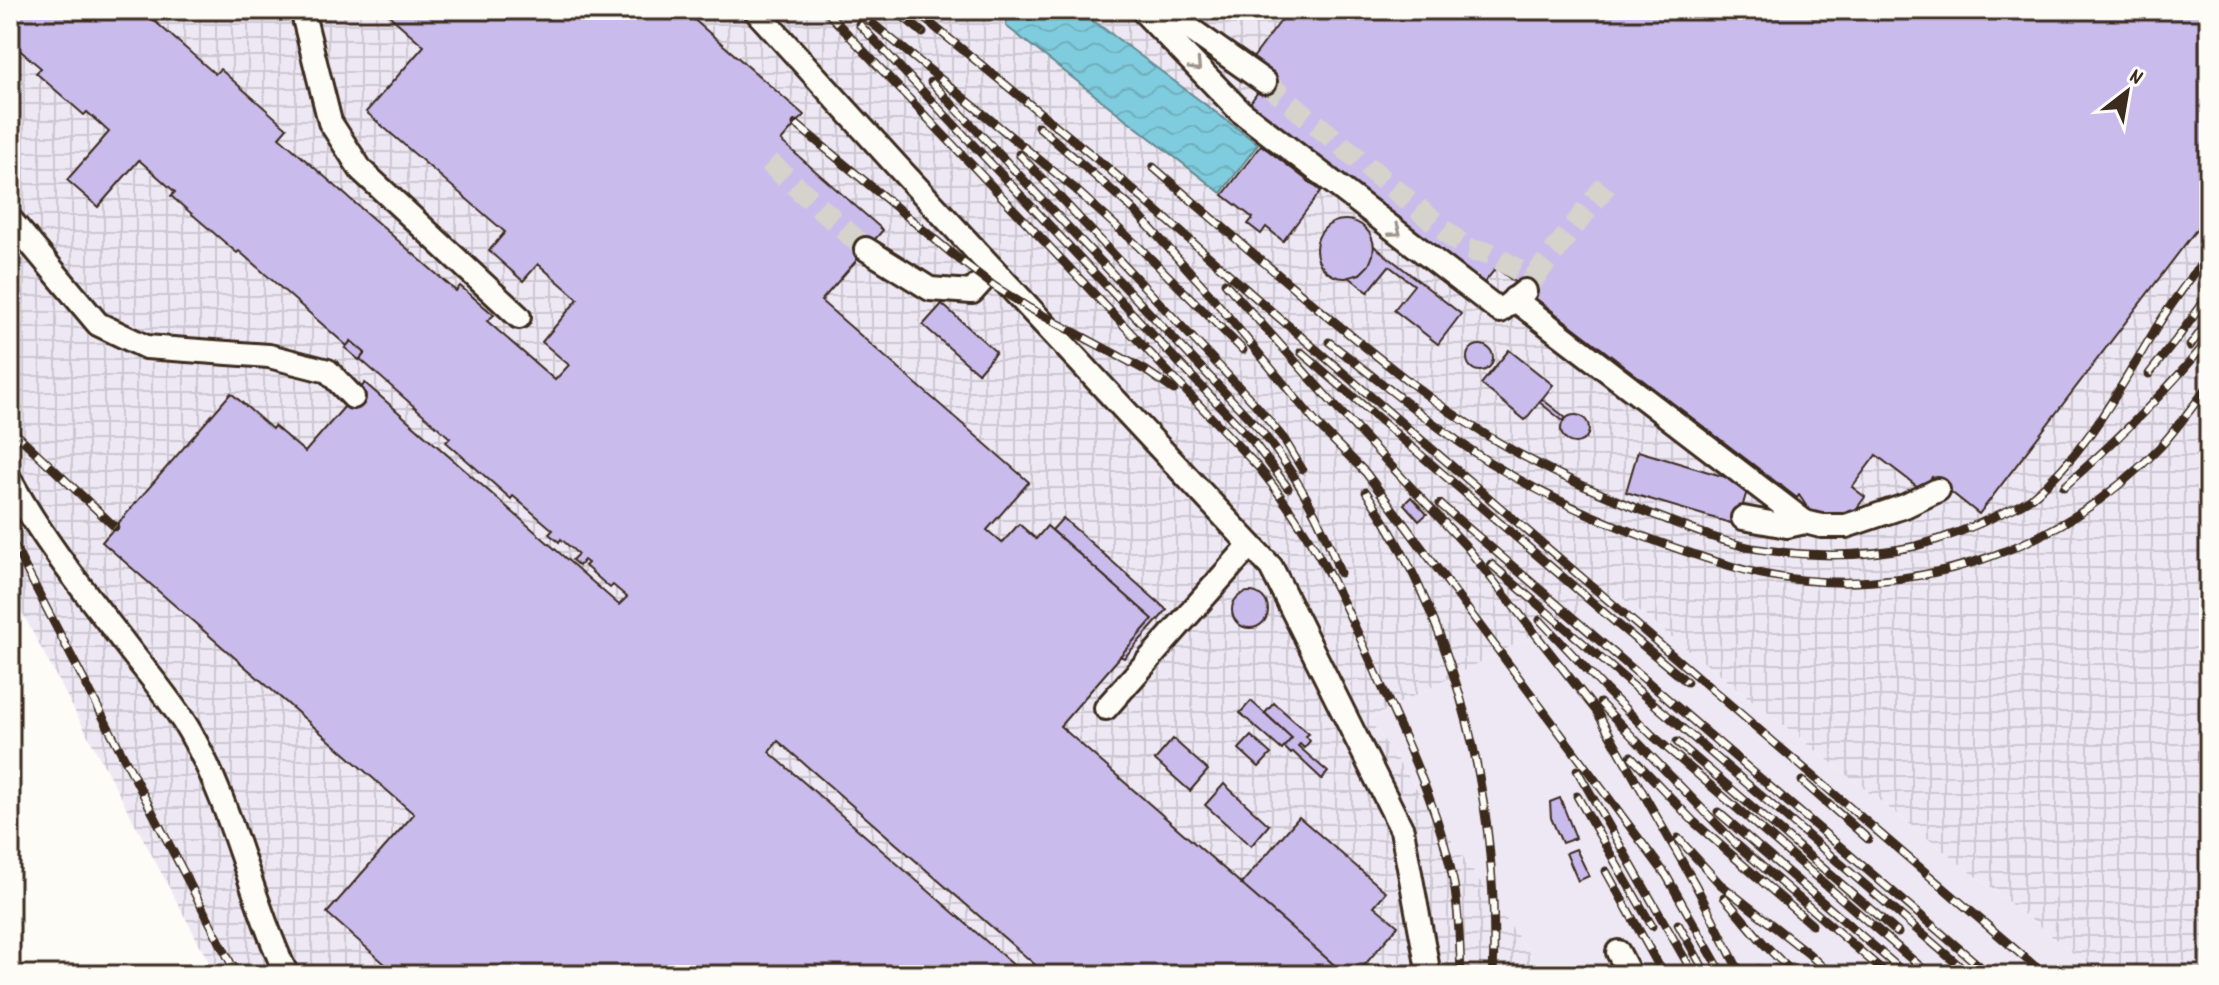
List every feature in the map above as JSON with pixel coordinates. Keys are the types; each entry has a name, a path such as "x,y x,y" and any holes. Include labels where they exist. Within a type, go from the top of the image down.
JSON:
{"lane":[{"path":"302,10 330,122 361,170 519,317"},
{"path":"755,10 1271,567 1402,830 1429,975"},
{"path":"1142,10 1240,111 1500,311 1520,295 1805,522 1821,526 1846,526 1905,506 1938,490"},
{"path":"1149,10 1190,29 1265,82"},
{"path":"10,219 98,324 146,347 269,356 328,371 353,397"},
{"path":"866,249 930,289 972,292 993,269"},
{"path":"10,480 53,550 189,729 205,759 273,945 287,975"},
{"path":"1743,518 1787,526 1805,522"},
{"path":"1106,708 1250,545"},
{"path":"1618,952 1630,975"}],"shaded area":[{"path":"10,10 2209,10 2209,975 2101,975 1616,593 1369,719 1544,975 216,975 10,590"},
{"path":"1616,593 2101,975 1544,975 1369,719"}],"water":[{"path":"1008,10 1068,10 1098,24 1258,144 1221,193 1006,26"}],"building":[{"path":"10,10 142,10 215,74 220,69 287,128 279,137 456,291 460,286 494,315 487,321 555,380 569,365 542,342 578,299 538,264 523,281 489,251 505,232 366,112 424,46 383,10 683,10 804,115 781,141 883,230 821,301 1029,482 987,530 1002,543 1019,524 1036,539 1047,526 1153,619 1060,726 1346,975 1047,975 778,741 769,752 1025,975 376,975 385,964 327,913 414,814 102,542 231,393 272,429 274,426 305,452 365,383 619,605 627,597 613,585 610,588 585,566 588,563 584,560 579,566 572,560 578,554 561,539 559,542 549,534 553,530 513,496 511,499 446,442 450,438 360,359 365,353 351,341 347,346 239,251 237,253 171,196 175,192 139,160 98,207 67,180 109,132 87,112 84,115 36,73 41,68 10,42"},
{"path":"1289,10 2209,10 2209,213 1979,514 1932,477 1922,490 1876,455 1852,487 1865,497 1851,516 1813,516 1799,495 1797,498 1496,268 1484,283 1248,106 1272,72 1253,58"},
{"path":"1261,145 1321,191 1283,241 1266,227 1261,234 1248,224 1253,218 1223,195"},
{"path":"1345,220 1356,222 1365,229 1372,238 1372,260 1365,269 1356,276 1345,278 1334,276 1325,269 1318,260 1316,249 1318,238 1325,229 1334,222"},
{"path":"1374,246 1461,314 1438,344 1394,310 1414,285 1389,266 1368,292 1349,277 1360,274 1369,265"},
{"path":"942,304 996,352 978,373 923,325"},
{"path":"351,341 365,353 359,360 345,348"},
{"path":"1480,345 1489,349 1493,358 1489,367 1480,371 1471,367 1467,358 1471,349"},
{"path":"1509,350 1553,385 1525,420 1481,384"},
{"path":"1542,399 1566,418 1563,421 1539,402"},
{"path":"1575,415 1585,419 1589,429 1585,439 1575,443 1565,439 1561,429 1565,419"},
{"path":"1638,451 1749,484 1737,525 1626,492"},
{"path":"1411,497 1427,514 1419,521 1404,504"},
{"path":"1063,518 1167,610 1124,658 1120,656 1153,619 1052,530"},
{"path":"1250,592 1263,597 1268,610 1263,623 1250,628 1237,623 1232,610 1237,597"},
{"path":"1251,701 1292,738 1282,750 1240,713"},
{"path":"1274,703 1309,734 1306,736 1310,741 1304,748 1300,744 1298,746 1328,772 1322,779 1284,747 1292,738 1265,713"},
{"path":"1251,736 1271,754 1259,767 1239,749"},
{"path":"1173,739 1208,770 1190,791 1155,760"},
{"path":"1224,784 1269,825 1251,846 1205,805"},
{"path":"1560,798 1576,838 1562,843 1551,818 1550,802"},
{"path":"1299,817 1386,892 1374,906 1398,926 1356,975 1346,975 1241,884"},
{"path":"1576,849 1589,876 1578,881 1566,853"}],"tunnel":[{"path":"1265,82 1468,250 1489,253 1533,279 1525,291"},
{"path":"769,162 866,249"},
{"path":"1533,279 1606,185"}],"railway":[{"path":"825,10 1259,468 1295,517 1325,566 1351,618 1431,803 1454,884 1461,975"},
{"path":"856,10 1074,188 1138,246 1243,350"},
{"path":"895,10 923,33"},
{"path":"914,10 1109,169 2045,975"},
{"path":"859,24 1252,440 1288,488"},
{"path":"931,82 1262,432 1307,499 1340,573"},
{"path":"796,124 994,286 1145,370 1174,390"},
{"path":"1038,126 1133,209 1203,286 1317,424 1366,473 1666,875 1723,975"},
{"path":"1019,154 1255,404 1284,439 1302,469"},
{"path":"1153,167 1359,342 1430,398 1498,442 1592,490 1640,510 1730,542 1793,553 1855,554 1916,546 1970,527 2031,498 2084,442 2165,314 2209,254"},
{"path":"1225,283 1465,545 1597,712 1696,886 1741,975"},
{"path":"2149,374 2209,295"},
{"path":"2190,346 2209,320"},
{"path":"2064,487 2140,416 2209,339"},
{"path":"1329,342 1468,448 1553,498 1618,527 1737,568 1816,581 1870,581 1924,575 1977,561 2028,541 2076,516 2120,484 2160,447 2209,385"},
{"path":"1301,352 1687,682"},
{"path":"10,428 115,527"},
{"path":"1366,492 1399,546 1426,603 1449,662 1467,723 1481,786 1489,849 1493,975"},
{"path":"1440,504 1990,975"},
{"path":"10,538 237,975"},
{"path":"1491,564 1970,975"},
{"path":"1540,620 1652,735 1930,975"},
{"path":"1600,703 1736,844 1888,975"},
{"path":"1677,742 1898,933"},
{"path":"1631,756 1694,822 1812,925"},
{"path":"1577,770 1694,975"},
{"path":"1802,781 1868,839"},
{"path":"1577,796 1652,926"},
{"path":"1718,812 1907,975"},
{"path":"1678,838 1720,884 1831,975"},
{"path":"1606,871 1664,975"},
{"path":"1724,897 1795,975"},
{"path":"1678,924 1707,975"},
{"path":"1758,969 1764,975"}]}
